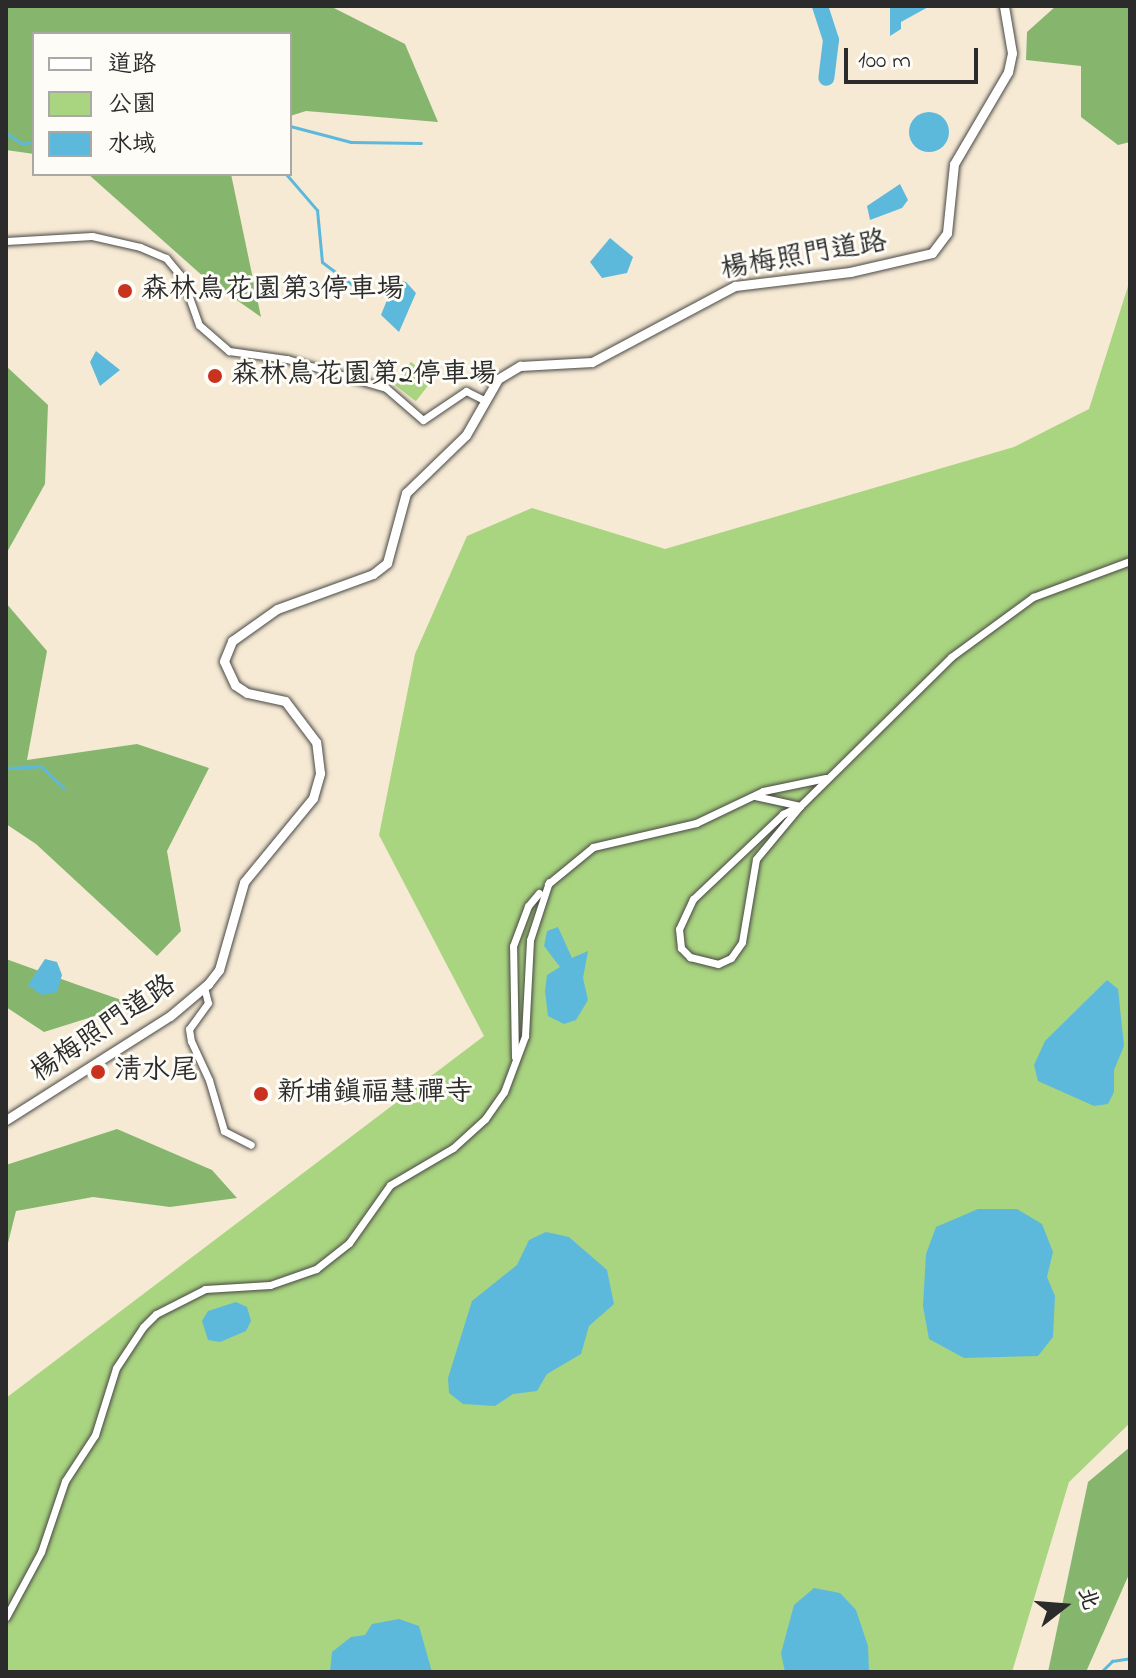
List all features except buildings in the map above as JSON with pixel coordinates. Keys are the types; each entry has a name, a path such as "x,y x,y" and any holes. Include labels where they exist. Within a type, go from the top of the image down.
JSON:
{"street":[{"name":"楊梅照門道路","path":"6,1120 170,1016 204,987 219,970 244,882 313,798 320,773 316,742 304,721 285,701 247,693 226,674 226,651 243,631 277,609 373,574 387,563 406,493 449,455 498,379 520,366 580,364 608,356 735,286 850,272 932,253 947,233 954,164 1008,72 1012,53 1004,6"},
{"path":"6,241 92,236 156,252 182,277 199,325 229,351 287,359 386,388 423,420 466,391 486,401"},
{"path":"800,806 783,814 693,899 679,929 681,948 690,957 718,964 731,958 744,932 756,859 800,806 951,657 1000,620 1054,586 1130,561"},
{"path":"515,1064 513,946 528,906 549,882 593,847 696,823 754,796 829,778"},
{"path":"754,796 800,806"},
{"path":"6,1617 41,1552 65,1481 95,1435 116,1368 143,1327 156,1314 205,1289 270,1285 316,1269 349,1243 390,1185 453,1148 485,1119 515,1064 525,1036 530,940 549,882"},
{"path":"204,987 208,1003 189,1029 191,1041 209,1080 224,1131 251,1145"}],"green space":[{"path":"6,6 330,6 405,44 438,122 306,111 292,115 292,32 32,32 32,154 6,150"},
{"path":"1056,6 1130,6 1130,142 1118,145 1081,117 1081,66 1026,60 1027,32"},
{"path":"90,176 231,176 261,317 205,278"},
{"path":"1130,280 1130,1423 1069,1482 1012,1672 6,1672 6,1398 484,1036 379,835 415,654 467,536 532,508 665,549 1014,447 1089,409"},
{"path":"411,362 433,379 416,401 394,384"},
{"path":"6,366 48,405 45,484 6,554"},
{"path":"6,603 47,651 27,760 137,744 209,768 167,851 181,931 157,956 36,844 6,824"},
{"path":"6,959 133,1004 44,1032 6,1007"},
{"path":"117,1129 212,1170 237,1198 170,1207 93,1197 16,1211 6,1251 6,1165"},
{"path":"1130,1447 1130,1572 1086,1672 1048,1672 1088,1482"}],"water":[{"path":"890,6 930,6 901,22 901,29 890,36"},
{"path":"929,112 943,118 949,132 943,146 929,152 915,146 909,132 915,118"},
{"path":"900,184 908,200 902,208 870,220 867,206"},
{"path":"610,238 633,257 627,273 602,278 590,262"},
{"path":"395,280 406,282 416,293 399,332 381,315"},
{"path":"96,351 120,370 100,386 90,362"},
{"path":"558,927 572,958 588,951 583,978 588,1000 576,1020 564,1024 548,1016 545,991 547,975 560,967 544,946 547,931"},
{"path":"45,959 57,962 62,975 57,992 42,995 28,985"},
{"path":"1107,980 1118,989 1124,1046 1114,1070 1114,1092 1108,1104 1094,1106 1038,1081 1034,1065 1045,1041"},
{"path":"978,1209 1017,1209 1042,1224 1053,1252 1047,1277 1055,1296 1053,1337 1038,1356 964,1358 929,1339 923,1306 926,1254 936,1227"},
{"path":"546,1232 569,1237 607,1270 614,1304 589,1326 581,1354 547,1374 537,1391 513,1394 495,1406 463,1404 449,1393 448,1378 472,1301 517,1265 529,1240"},
{"path":"236,1302 247,1307 251,1321 246,1331 220,1342 208,1340 202,1321 208,1311"},
{"path":"814,1588 840,1593 856,1610 868,1646 869,1672 785,1672 781,1653 794,1605"},
{"path":"399,1619 419,1626 432,1672 330,1672 332,1652 351,1637 365,1635 372,1624"}],"waterway":[{"path":"820,6 831,40 826,78"},
{"path":"292,127 351,142 421,143"},
{"path":"6,133 23,144 32,142"},
{"path":"288,176 317,210 322,262 353,285"},
{"path":"6,768 41,766 64,788"},
{"path":"1101,1672 1112,1661 1130,1658"}],"place":[{"name":"森林鳥花園第3停車場","path":"125,291"},
{"name":"森林鳥花園第2停車場","path":"215,376"},
{"name":"清水尾","path":"98,1072"},
{"name":"新埔鎮福慧禪寺","path":"261,1094"}]}
